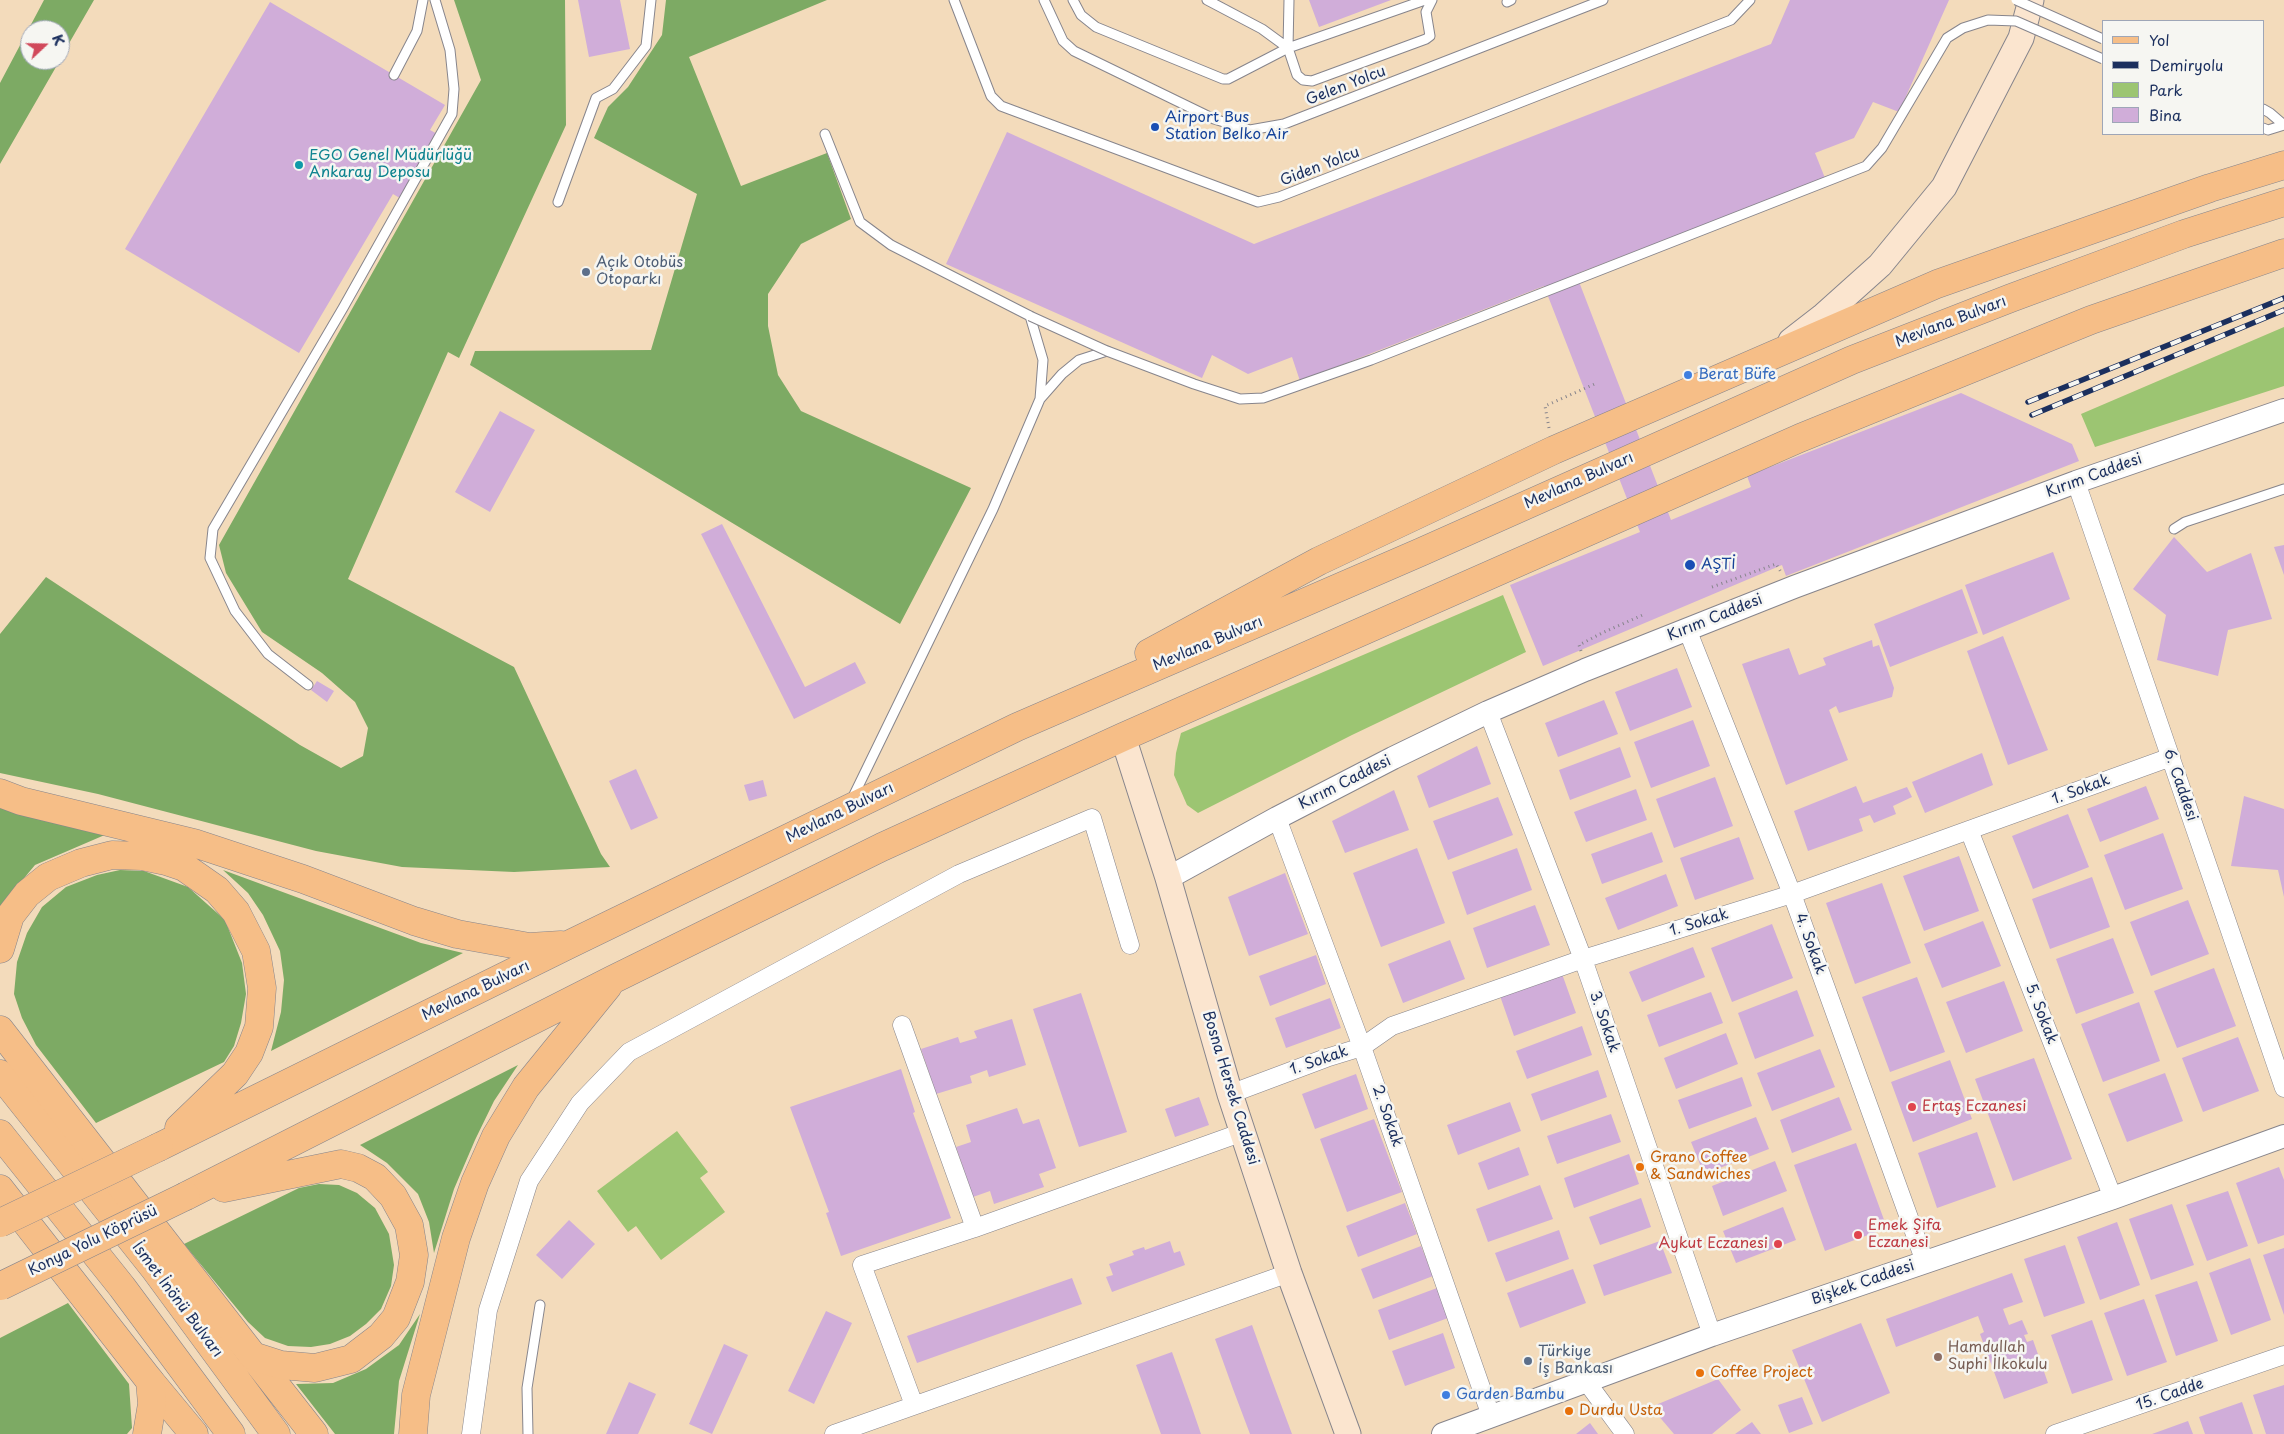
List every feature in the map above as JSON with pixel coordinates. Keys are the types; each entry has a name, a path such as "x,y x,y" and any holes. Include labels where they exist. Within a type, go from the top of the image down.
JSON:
{"main road":[{"path":"1763,361 1822,317 1880,265 1944,188 2021,38 2031,0"},
{"path":"1017,728 1221,613 1319,561 1554,450 1937,284 2210,188 2284,164"},
{"name":"Mevlana Bulvarı","path":"159,1148 570,944 1017,728 1421,552 1852,360 2184,234 2284,202"},
{"path":"186,1196 612,980 882,848 1123,737 1800,438 2091,320 2284,253"},
{"name":"Bosna Hersek Caddesi","path":"1123,737 1168,878 1230,1094 1289,1274 1348,1434"},
{"path":"0,793 21,801 194,842 303,879 414,921 457,934 529,947 570,944"},
{"path":"0,949 10,916 27,894 48,877 81,863 112,855 142,856 184,867 217,890 236,912 256,951 262,988 259,1027 249,1053 235,1074 159,1148 0,1223"},
{"path":"413,1434 416,1395 454,1247 482,1168 496,1136 526,1087 612,980"},
{"path":"0,1029 314,1434"},
{"name":"İsmet İnönü Bulvarı","path":"0,1074 154,1268 276,1434"},
{"path":"0,1134 122,1287 231,1434"},
{"path":"186,1196 341,1164 358,1168 375,1177 394,1196 409,1225 414,1256 410,1282 396,1318 381,1336 351,1359 315,1368 281,1365 253,1356"},
{"path":"0,1189 150,1381 194,1434"},
{"name":"Konya Yolu Köprüsü","path":"0,1286 186,1196"},
{"path":"147,1434 152,1404 150,1381"}],"street":[{"name":"Kırım Caddesi","path":"1168,878 1277,818 1488,712 1687,629 1794,587 2076,482 2284,410"},
{"name":"6. Caddesi","path":"2076,482 2284,1088"},
{"name":"4. Sokak","path":"1687,629 1792,894 1925,1262"},
{"name":"3. Sokak","path":"1488,712 1583,959 1712,1335"},
{"name":"1. Sokak","path":"1230,1094 1326,1058 1362,1047 1392,1026 1583,959 1792,894 2171,757"},
{"path":"471,1434 488,1310 529,1181 580,1103 629,1052 959,874 1092,818 1130,945"},
{"name":"2. Sokak","path":"1277,818 1362,1047 1491,1416"},
{"name":"5. Sokak","path":"1969,830 2112,1198"},
{"path":"902,1026 975,1228"},
{"path":"914,1405 862,1265 975,1228 1243,1132"},
{"name":"Bişkek Caddesi","path":"1443,1434 1712,1335 2112,1198 2284,1136"},
{"path":"834,1434 1289,1274"},
{"name":"15. Cadde","path":"2055,1434 2284,1355"},
{"path":"1586,1381 1625,1434"}],"lane":[{"path":"394,75 417,32 423,0"},
{"path":"308,685 268,654 235,612 210,558 213,529 343,308 452,114 454,89 450,50 435,0"},
{"path":"558,202 596,98 613,89 646,46 651,0"},
{"name":"Giden Yolcu","path":"954,0 991,96 1001,106 1258,202 1280,197 1731,20 1750,0"},
{"name":"Gelen Yolcu","path":"1044,0 1063,41 1074,51 1214,119 1250,130 1284,124 1603,0"},
{"path":"1073,0 1081,15 1096,27 1223,79 1235,77 1288,48 1425,0"},
{"path":"1208,0 1262,29 1288,48"},
{"path":"1290,0 1288,48 1297,74 1308,81 1317,80 1426,39 1430,36 1426,12 1432,0"},
{"path":"2016,0 2102,39"},
{"path":"825,134 860,222 891,245 1030,316 1107,351 1151,369 1240,399 1263,398 1277,395 1866,166 1882,148 1946,38 1963,28 1988,20 2016,21 2102,59"},
{"path":"2264,110 2284,125"},
{"path":"2264,128 2268,130 2284,125"},
{"path":"1030,316 1043,360 1040,399"},
{"path":"848,809 993,508 1040,399 1062,374 1079,360 1107,351"},
{"path":"2174,529 2185,522 2284,489"},
{"path":"528,1434 527,1388 540,1305"}],"path":[{"path":"1545,406 1596,383"},
{"path":"1712,587 1747,573"},
{"path":"1604,632 1645,614"}],"green space":[{"path":"44,0 94,0 70,42 70,20 33,20"},
{"path":"454,0 565,0 566,125 459,358 448,352 348,579 514,667 601,854 610,867 514,872 402,867 316,851 98,794 0,773 0,634 46,577 300,745 341,768 363,756 368,728 355,702 322,673 262,632 226,573 219,545 481,80"},
{"path":"666,0 827,0 689,57 741,186 827,153 851,219 801,244 768,294 768,326 778,375 801,411 971,488 900,624 470,365 475,351 651,350 697,194 594,138 608,107 628,87 662,35"},
{"path":"20,45 20,70 54,70 0,164 0,83"},
{"path":"2284,327 2284,386 2095,447 2081,414"},
{"path":"1503,595 1526,652 1352,735 1198,813 1187,805 1174,775 1176,753 1181,733"},
{"path":"0,808 107,834 35,865 0,907"},
{"path":"120,870 144,871 188,887 225,920 242,963 246,994 241,1023 234,1046 224,1062 96,1123 36,1045 22,1018 14,994 17,962 27,933 42,907 66,887 97,875"},
{"path":"223,870 421,943 463,953 271,1051 281,1012 284,980 280,951 263,915 248,893"},
{"path":"518,1065 494,1101 475,1140 454,1189 434,1253 429,1222 418,1194 387,1163 360,1145"},
{"path":"677,1131 708,1172 700,1178 725,1212 661,1260 636,1226 628,1232 597,1191"},
{"path":"319,1184 339,1185 357,1193 375,1208 389,1234 394,1265 391,1286 381,1309 350,1336 330,1344 311,1347 288,1346 265,1338 248,1322 184,1244 299,1188"},
{"path":"68,1303 129,1384 132,1428 127,1434 0,1434 0,1338"},
{"path":"420,1314 399,1381 394,1434 335,1434 296,1384 333,1383 366,1369 399,1345"}],"building":[{"path":"578,0 620,0 630,49 589,57"},
{"path":"1309,0 1391,0 1319,27"},
{"path":"1790,0 1949,0 1899,112 1873,102 1854,138 1815,153 1825,178 1576,274 1671,520 1751,487 1747,476 1961,393 2072,444 2079,461 1786,576 1782,565 1543,666 1510,585 1640,532 1544,286 1300,381 1292,357 1248,374 1212,355 1202,378 946,264 1007,132 1254,244 1771,44"},
{"name":"EGO Genel Müdürlüğü Ankaray Deposu","path":"270,2 445,105 430,130 441,136 403,200 393,194 299,353 125,249"},
{"path":"500,411 535,430 490,512 455,492"},
{"path":"722,524 805,687 855,662 866,683 794,719 701,534"},
{"path":"2174,537 2207,572 2251,553 2272,619 2228,630 2218,676 2157,660 2166,615 2133,589"},
{"path":"2284,545 2284,575 2274,547"},
{"path":"2053,552 2070,599 1983,635 1965,585"},
{"path":"1962,589 1978,633 1890,667 1874,624"},
{"path":"2003,636 2048,750 2008,765 1967,651"},
{"path":"1872,640 1873,647 1879,645 1894,688 1892,697 1839,713 1836,706 1829,710 1848,760 1786,785 1742,664 1789,648 1799,675 1826,665 1823,658"},
{"path":"1677,668 1692,707 1630,731 1615,692"},
{"path":"317,681 334,691 327,702 311,690"},
{"path":"1604,700 1618,734 1558,757 1545,723"},
{"path":"1693,720 1710,766 1651,788 1634,742"},
{"path":"1477,746 1491,784 1429,808 1417,776"},
{"path":"1620,747 1631,777 1570,800 1559,770"},
{"path":"1982,753 1993,785 1925,813 1912,782"},
{"path":"636,769 658,818 631,830 609,781"},
{"path":"1715,777 1733,826 1674,848 1656,799"},
{"path":"763,780 767,796 749,801 744,785"},
{"path":"1856,786 1863,803 1907,787 1912,797 1893,806 1896,814 1874,823 1870,815 1859,819 1863,831 1808,851 1794,811"},
{"path":"2146,786 2159,819 2100,842 2087,809"},
{"path":"1636,789 1647,820 1586,842 1574,812"},
{"path":"1394,790 1409,830 1345,853 1332,821"},
{"path":"2244,796 2284,809 2284,897 2278,870 2231,866"},
{"path":"1498,797 1513,835 1448,860 1433,821"},
{"path":"2068,814 2089,867 2033,889 2012,836"},
{"path":"1652,832 1663,862 1602,884 1591,854"},
{"path":"2163,833 2183,889 2125,910 2104,855"},
{"path":"1739,837 1754,879 1695,900 1680,858"},
{"path":"1417,848 1445,923 1381,947 1353,873"},
{"path":"1517,848 1532,890 1467,915 1452,872"},
{"path":"1959,856 1979,911 1924,931 1903,876"},
{"path":"1285,873 1308,934 1249,956 1228,897"},
{"path":"1666,874 1678,906 1618,930 1605,898"},
{"path":"2092,877 2110,927 2050,949 2032,899"},
{"path":"1882,883 1911,963 1855,984 1826,903"},
{"path":"2188,900 2209,954 2151,976 2130,922"},
{"path":"1535,905 1550,945 1487,968 1473,928"},
{"path":"1983,921 2001,966 1942,988 1924,944"},
{"path":"1772,924 1793,978 1732,1002 1711,948"},
{"path":"2113,938 2134,993 2076,1014 2056,959"},
{"path":"1450,940 1465,979 1403,1003 1388,964"},
{"path":"1693,947 1705,977 1642,1002 1629,972"},
{"path":"1316,955 1326,984 1270,1006 1259,976"},
{"path":"2214,968 2236,1026 2177,1048 2154,991"},
{"path":"1561,971 1576,1013 1514,1036 1499,993"},
{"path":"1917,977 1945,1052 1890,1072 1862,997"},
{"path":"2004,981 2023,1031 1966,1053 1946,1002"},
{"path":"1797,990 1814,1036 1755,1059 1738,1013"},
{"path":"1711,992 1723,1023 1659,1047 1647,1015"},
{"path":"1081,993 1127,1132 1079,1147 1033,1009"},
{"path":"1330,998 1341,1028 1286,1048 1275,1018"},
{"path":"2139,1002 2160,1061 2103,1082 2081,1024"},
{"path":"1012,1019 1026,1065 989,1077 987,1070 970,1076 972,1083 936,1094 921,1049 958,1037 960,1043 977,1038 974,1031"},
{"path":"1582,1026 1592,1055 1527,1079 1516,1051"},
{"path":"1726,1033 1738,1064 1676,1089 1664,1058"},
{"path":"2238,1037 2259,1091 2203,1112 2182,1058"},
{"path":"1820,1049 1835,1087 1772,1111 1757,1073"},
{"path":"2034,1058 2072,1159 2013,1181 1975,1079"},
{"path":"1950,1060 1972,1119 1913,1142 1891,1082"},
{"path":"901,1069 915,1112 913,1113 951,1218 841,1256 826,1213 829,1212 790,1107"},
{"path":"1598,1070 1607,1097 1541,1121 1531,1094"},
{"path":"2165,1073 2183,1121 2127,1142 2108,1094"},
{"path":"1356,1074 1368,1109 1315,1129 1302,1094"},
{"path":"1742,1077 1752,1106 1689,1129 1678,1100"},
{"path":"1199,1097 1209,1125 1175,1137 1165,1109"},
{"path":"1839,1097 1852,1130 1792,1153 1780,1120"},
{"path":"1510,1102 1521,1131 1458,1155 1447,1125"},
{"path":"1017,1108 1023,1124 1039,1119 1056,1168 1039,1174 1044,1187 994,1204 990,1191 973,1197 956,1147 971,1142 966,1125"},
{"path":"1611,1114 1621,1142 1557,1164 1547,1136"},
{"path":"1756,1117 1769,1149 1704,1174 1691,1142"},
{"path":"1374,1119 1402,1192 1347,1212 1320,1139"},
{"path":"1977,1132 1996,1187 1937,1208 1918,1153"},
{"path":"1856,1143 1887,1228 1825,1251 1794,1165"},
{"path":"1519,1147 1529,1175 1488,1190 1478,1163"},
{"path":"1629,1154 1639,1184 1574,1208 1564,1178"},
{"path":"1775,1161 1787,1191 1723,1216 1712,1186"},
{"path":"2279,1167 2284,1180 2284,1235 2258,1244 2236,1183"},
{"path":"1540,1185 1553,1219 1488,1242 1476,1209"},
{"path":"2228,1191 2248,1246 2207,1261 2186,1205"},
{"path":"1641,1198 1651,1227 1600,1245 1589,1217"},
{"path":"1405,1203 1417,1234 1358,1257 1346,1226"},
{"path":"2172,1204 2194,1265 2151,1280 2129,1219"},
{"path":"1783,1207 1796,1240 1736,1263 1723,1231"},
{"path":"569,1220 595,1244 562,1279 536,1255"},
{"path":"2117,1222 2140,1285 2100,1300 2077,1237"},
{"path":"1559,1230 1569,1259 1506,1282 1495,1253"},
{"path":"1170,1241 1174,1253 1180,1251 1185,1265 1112,1292 1106,1277 1113,1275 1109,1264 1134,1255 1132,1251 1144,1247 1145,1250"},
{"path":"1660,1241 1672,1273 1604,1296 1593,1265"},
{"path":"2065,1245 2085,1303 2044,1317 2024,1259"},
{"path":"1421,1246 1433,1276 1373,1299 1361,1269"},
{"path":"2284,1248 2284,1315 2263,1255"},
{"path":"2250,1258 2271,1320 2231,1335 2209,1273"},
{"path":"1573,1269 1586,1303 1520,1328 1507,1293"},
{"path":"2012,1273 2023,1302 2003,1309 2009,1325 2022,1320 2028,1334 2024,1335 2027,1342 2033,1340 2048,1383 2004,1399 1980,1334 1984,1332 1978,1316 1896,1347 1886,1319"},
{"path":"1072,1278 1082,1304 917,1363 907,1336"},
{"path":"2197,1281 2218,1341 2176,1356 2155,1295"},
{"path":"1437,1288 1448,1318 1389,1340 1378,1310"},
{"path":"2144,1299 2167,1362 2127,1376 2104,1313"},
{"path":"826,1311 852,1323 814,1404 788,1391"},
{"path":"2092,1320 2113,1380 2072,1394 2051,1335"},
{"path":"1861,1323 1890,1393 1822,1422 1792,1350"},
{"path":"1252,1325 1292,1434 1250,1434 1233,1389 1215,1339"},
{"path":"1443,1333 1455,1368 1405,1386 1392,1351"},
{"path":"724,1344 748,1355 712,1434 689,1424"},
{"path":"1172,1352 1201,1434 1161,1434 1136,1365"},
{"path":"1718,1379 1741,1410 1712,1434 1674,1434 1651,1407"},
{"path":"629,1382 656,1394 638,1434 606,1434"},
{"path":"2284,1385 2284,1434 2266,1434 2253,1395"},
{"path":"1802,1397 1813,1424 1789,1433 1778,1405"},
{"path":"2242,1402 2253,1434 2205,1434 2199,1417"},
{"path":"2188,1421 2193,1434 2152,1434"},
{"path":"1752,1422 1761,1434 1735,1434"},
{"path":"1590,1423 1598,1434 1576,1434"}],"railway":[{"path":"2028,402 2284,298"},
{"path":"2032,415 2284,310"}],"place":[{"name":"Airport Bus Station Belko Air","path":"1155,127"},
{"name":"EGO Genel Müdürlüğü Ankaray Deposu","path":"299,165"},
{"name":"Açık Otobüs Otoparkı","path":"586,272"},
{"name":"Berat Büfe","path":"1688,375"},
{"name":"AŞTİ","path":"1690,565"},
{"name":"Ertaş Eczanesi","path":"1912,1107"},
{"name":"Grano Coffee & Sandwiches","path":"1640,1167"},
{"name":"Emek Şifa Eczanesi","path":"1858,1235"},
{"name":"Aykut Eczanesi","path":"1778,1244"},
{"name":"Hamdullah Suphi İlkokulu","path":"1938,1357"},
{"name":"Türkiye İş Bankası","path":"1528,1361"},
{"name":"Coffee Project","path":"1700,1373"},
{"name":"Garden Bambu","path":"1446,1395"},
{"name":"Durdu Usta","path":"1569,1411"}]}
